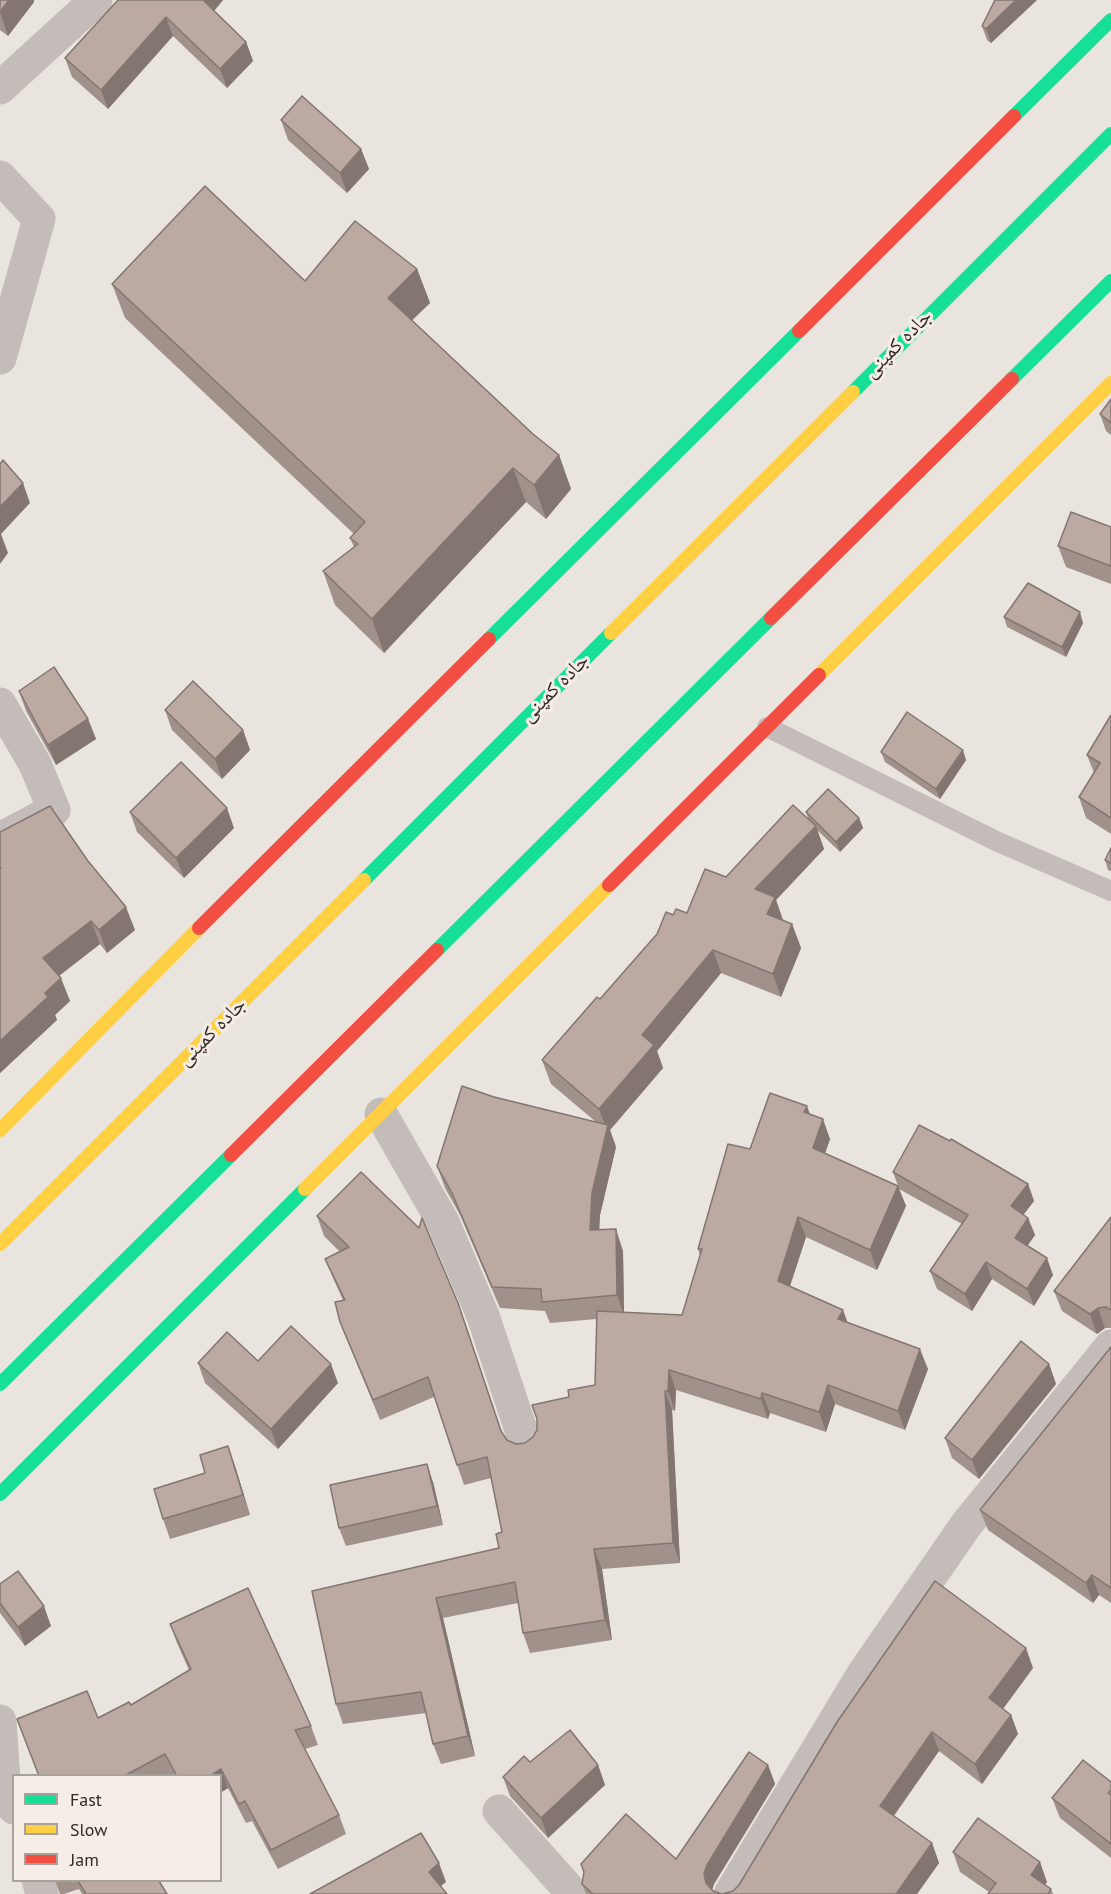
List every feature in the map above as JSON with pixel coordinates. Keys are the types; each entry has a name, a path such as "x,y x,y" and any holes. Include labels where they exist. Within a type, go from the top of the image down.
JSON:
{"main road":[{"path":"0,1130 240,885 1111,21"},
{"name":"جاده کمپنی","path":"0,1244 1111,134"},
{"path":"0,1384 1111,281"},
{"path":"0,1494 1111,383"}],"street":[{"path":"0,88 96,0"},
{"path":"0,177 39,219 0,358"},
{"path":"0,705 35,764 54,810 0,839"},
{"path":"381,1114 443,1222 483,1316 526,1445"},
{"path":"730,1894 863,1674 966,1525 1111,1346"},
{"path":"0,1721 4,1780 12,1802"},
{"path":"499,1811 573,1894"}],"lane":[{"path":"767,727 996,841 1111,891"}],"building":[{"path":"0,0 9,0 0,12"},
{"path":"118,0 203,0 246,42 220,69 166,17 101,90 65,58"},
{"path":"995,0 1016,0 986,29 982,26"},
{"path":"302,96 361,149 340,173 281,120"},
{"path":"205,186 305,281 355,221 417,269 388,298 533,434 559,455 534,485 513,468 372,619 323,571 358,544 350,538 365,522 112,284"},
{"path":"1111,399 1111,423 1100,414"},
{"path":"3,460 23,483 0,507 0,464"},
{"path":"1071,512 1111,527 1111,566 1058,546"},
{"path":"1028,583 1080,612 1062,647 1004,617"},
{"path":"54,667 88,719 48,745 19,691"},
{"path":"193,681 243,730 215,759 165,710"},
{"path":"907,712 963,750 936,789 881,752"},
{"path":"1111,715 1111,818 1079,797 1100,763 1087,755"},
{"path":"181,762 227,808 176,858 130,812"},
{"path":"828,789 859,818 836,842 806,812"},
{"path":"793,805 816,826 755,889 775,897 767,914 792,924 773,974 713,950 642,1035 654,1045 599,1109 542,1060 597,997 600,999 657,934 666,912 673,915 676,909 687,913 705,869 726,877"},
{"path":"50,806 88,861 126,907 99,930 91,921 43,958 61,978 45,993 48,997 0,1041 0,832"},
{"path":"1111,848 1111,863 1105,860"},
{"path":"462,1086 494,1097 608,1125 592,1193 590,1230 616,1229 617,1295 542,1302 541,1289 492,1287 452,1193 437,1166"},
{"path":"770,1093 807,1106 804,1112 823,1119 813,1148 898,1186 870,1250 798,1217 778,1281 843,1310 838,1319 920,1349 898,1411 828,1385 819,1412 762,1393 761,1399 669,1370 668,1391 665,1391 673,1543 594,1549 605,1620 523,1633 515,1582 436,1598 468,1736 433,1744 421,1692 336,1704 312,1591 499,1548 496,1534 502,1532 487,1457 457,1465 428,1377 373,1400 340,1322 335,1302 345,1300 325,1259 349,1247 317,1216 361,1172 419,1228 422,1218 458,1303 501,1431 507,1440 516,1444 525,1443 533,1437 537,1430 537,1419 532,1405 569,1397 568,1390 595,1385 597,1311 682,1315 702,1249 698,1249 728,1144 750,1149"},
{"path":"919,1125 950,1141 951,1139 1028,1184 1011,1206 1028,1218 1015,1238 1047,1258 1027,1289 986,1262 965,1294 930,1271 968,1215 893,1172"},
{"path":"1111,1217 1111,1310 1106,1307 1098,1308 1090,1314 1054,1291"},
{"path":"291,1326 331,1364 271,1429 198,1363 227,1332 258,1361"},
{"path":"1021,1341 1049,1364 972,1460 945,1438"},
{"path":"1111,1347 1111,1588 1092,1575 1086,1583 980,1510"},
{"path":"228,1446 243,1495 163,1519 154,1489 205,1473 200,1455"},
{"path":"427,1464 437,1506 339,1528 330,1485"},
{"path":"18,1571 44,1606 18,1627 0,1603 0,1584"},
{"path":"935,1581 1026,1648 989,1698 1011,1715 975,1764 932,1732 880,1806 932,1843 896,1894 722,1894 733,1891 739,1885 837,1722"},
{"path":"248,1588 311,1726 295,1730 339,1815 271,1850 245,1801 239,1804 221,1769 213,1774 176,1774 165,1754 128,1774 38,1774 17,1719 87,1691 98,1718 129,1702 131,1705 191,1669 170,1624"},
{"path":"570,1730 598,1765 541,1818 503,1777 524,1756 530,1762"},
{"path":"749,1752 768,1765 707,1865 704,1874 706,1883 713,1891 722,1894 593,1894 582,1884 584,1872 581,1864 626,1814 676,1859"},
{"path":"1083,1760 1111,1782 1111,1790 1108,1793 1111,1795 1111,1844 1052,1798"},
{"path":"978,1818 1040,1862 1031,1875 1051,1889 1048,1894 988,1894 996,1883 953,1852"},
{"path":"421,1833 439,1863 429,1872 447,1894 310,1894"},
{"path":"79,1882 160,1882 167,1894 86,1894"}],"traffic: fast":[{"path":"1014,116 1111,20"},
{"path":"853,392 1111,134"},
{"path":"1012,379 1111,281"},
{"path":"489,639 799,331"},
{"path":"437,950 771,618"},
{"path":"364,880 611,633"},
{"path":"0,1384 231,1155"},
{"path":"0,1494 305,1189"}],"traffic: slow":[{"path":"819,675 1111,383"},
{"path":"611,633 853,392"},
{"path":"0,1244 364,880"},
{"path":"305,1189 609,885"},
{"path":"0,1130 199,928"}],"traffic: jam":[{"path":"799,331 1014,116"},
{"path":"771,618 1012,379"},
{"path":"199,928 489,639"},
{"path":"609,885 819,675"},
{"path":"231,1155 437,950"}]}
